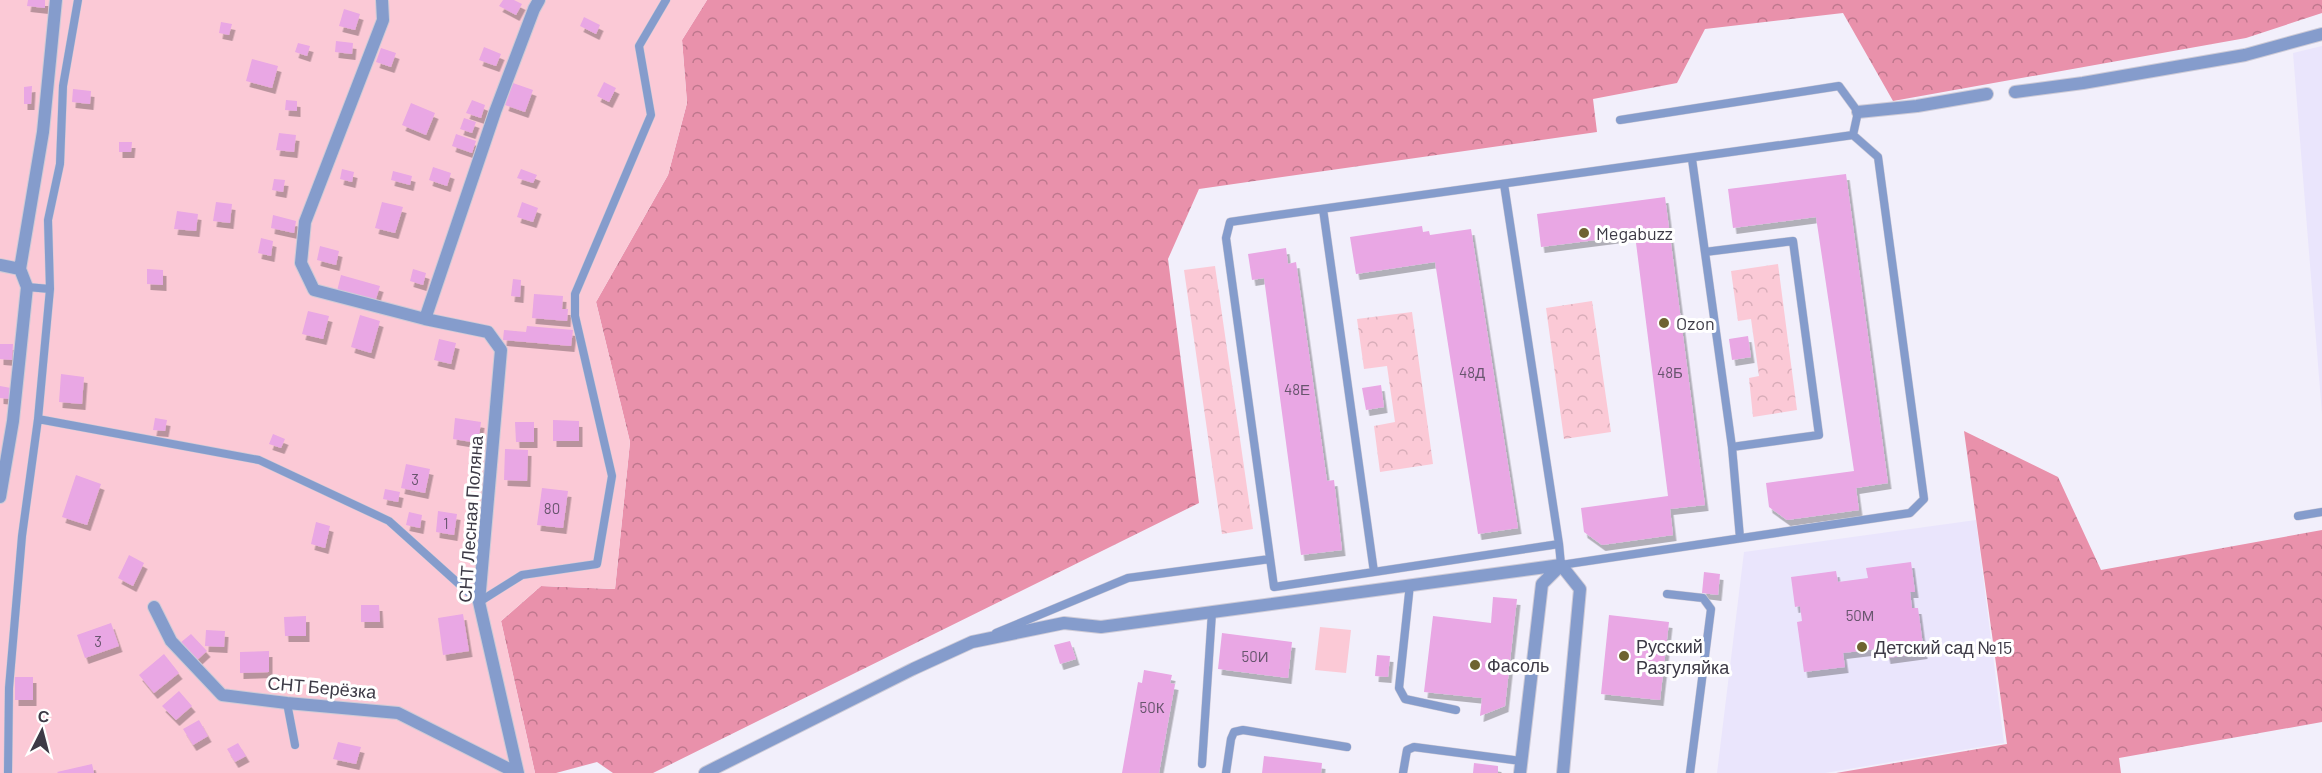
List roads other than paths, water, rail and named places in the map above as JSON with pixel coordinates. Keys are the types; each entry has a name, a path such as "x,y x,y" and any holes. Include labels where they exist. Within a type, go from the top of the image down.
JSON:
{"street":[{"path":"0,496 13,421 27,287 20,269 43,132 56,0"},
{"name":"СНТ Лесная Поляна","path":"382,0 383,20 305,222 301,263 314,290 425,319 488,332 501,350 480,602 518,773"},
{"path":"425,319 495,112 539,0"},
{"path":"2015,92 2245,56 2322,34"},
{"path":"1858,112 1917,106 1987,94"},
{"path":"0,265 20,269"},
{"path":"705,773 972,642 1064,623 1101,627 1561,565"},
{"path":"1521,767 1542,584 1561,565"},
{"path":"1561,565 1580,589 1563,773"},
{"name":"СНТ Берёзка","path":"154,607 171,641 222,695 398,713 518,773"}],"lane":[{"path":"8,773 9,687 21,548 39,419 50,289 48,220 60,164 63,86 78,0"},
{"path":"39,419 259,460 389,521 480,602 522,575 597,564 612,476 575,316 575,294 651,116 639,46 666,0"},
{"path":"47,81 63,86"},
{"path":"1620,120 1839,86 1858,112 1852,135"},
{"path":"1559,544 1274,587 1226,238 1230,222 1852,135"},
{"path":"1504,184 1561,565 1910,513 1924,499 1878,158 1852,135"},
{"path":"1692,159 1732,447 1740,538"},
{"path":"1323,209 1374,572"},
{"path":"1705,252 1793,241 1819,435 1732,447"},
{"path":"27,287 50,289"},
{"path":"2298,516 2322,512"},
{"path":"972,642 1128,578 1270,559"},
{"path":"1410,584 1399,688 1406,699 1456,710"},
{"path":"1667,594 1703,598 1711,609 1690,773"},
{"path":"1202,764 1212,612"},
{"path":"286,703 295,745"},
{"path":"1226,773 1234,732 1244,730 1347,747"},
{"path":"1403,773 1407,750 1414,747 1521,767"}],"place":[{"name":"Megabuzz","path":"1584,233"},
{"name":"Ozon","path":"1664,323"},
{"name":"Детский сад №15","path":"1862,647"},
{"name":"Русский Разгуляйка","path":"1624,656"},
{"name":"Фасоль","path":"1475,665"}]}
